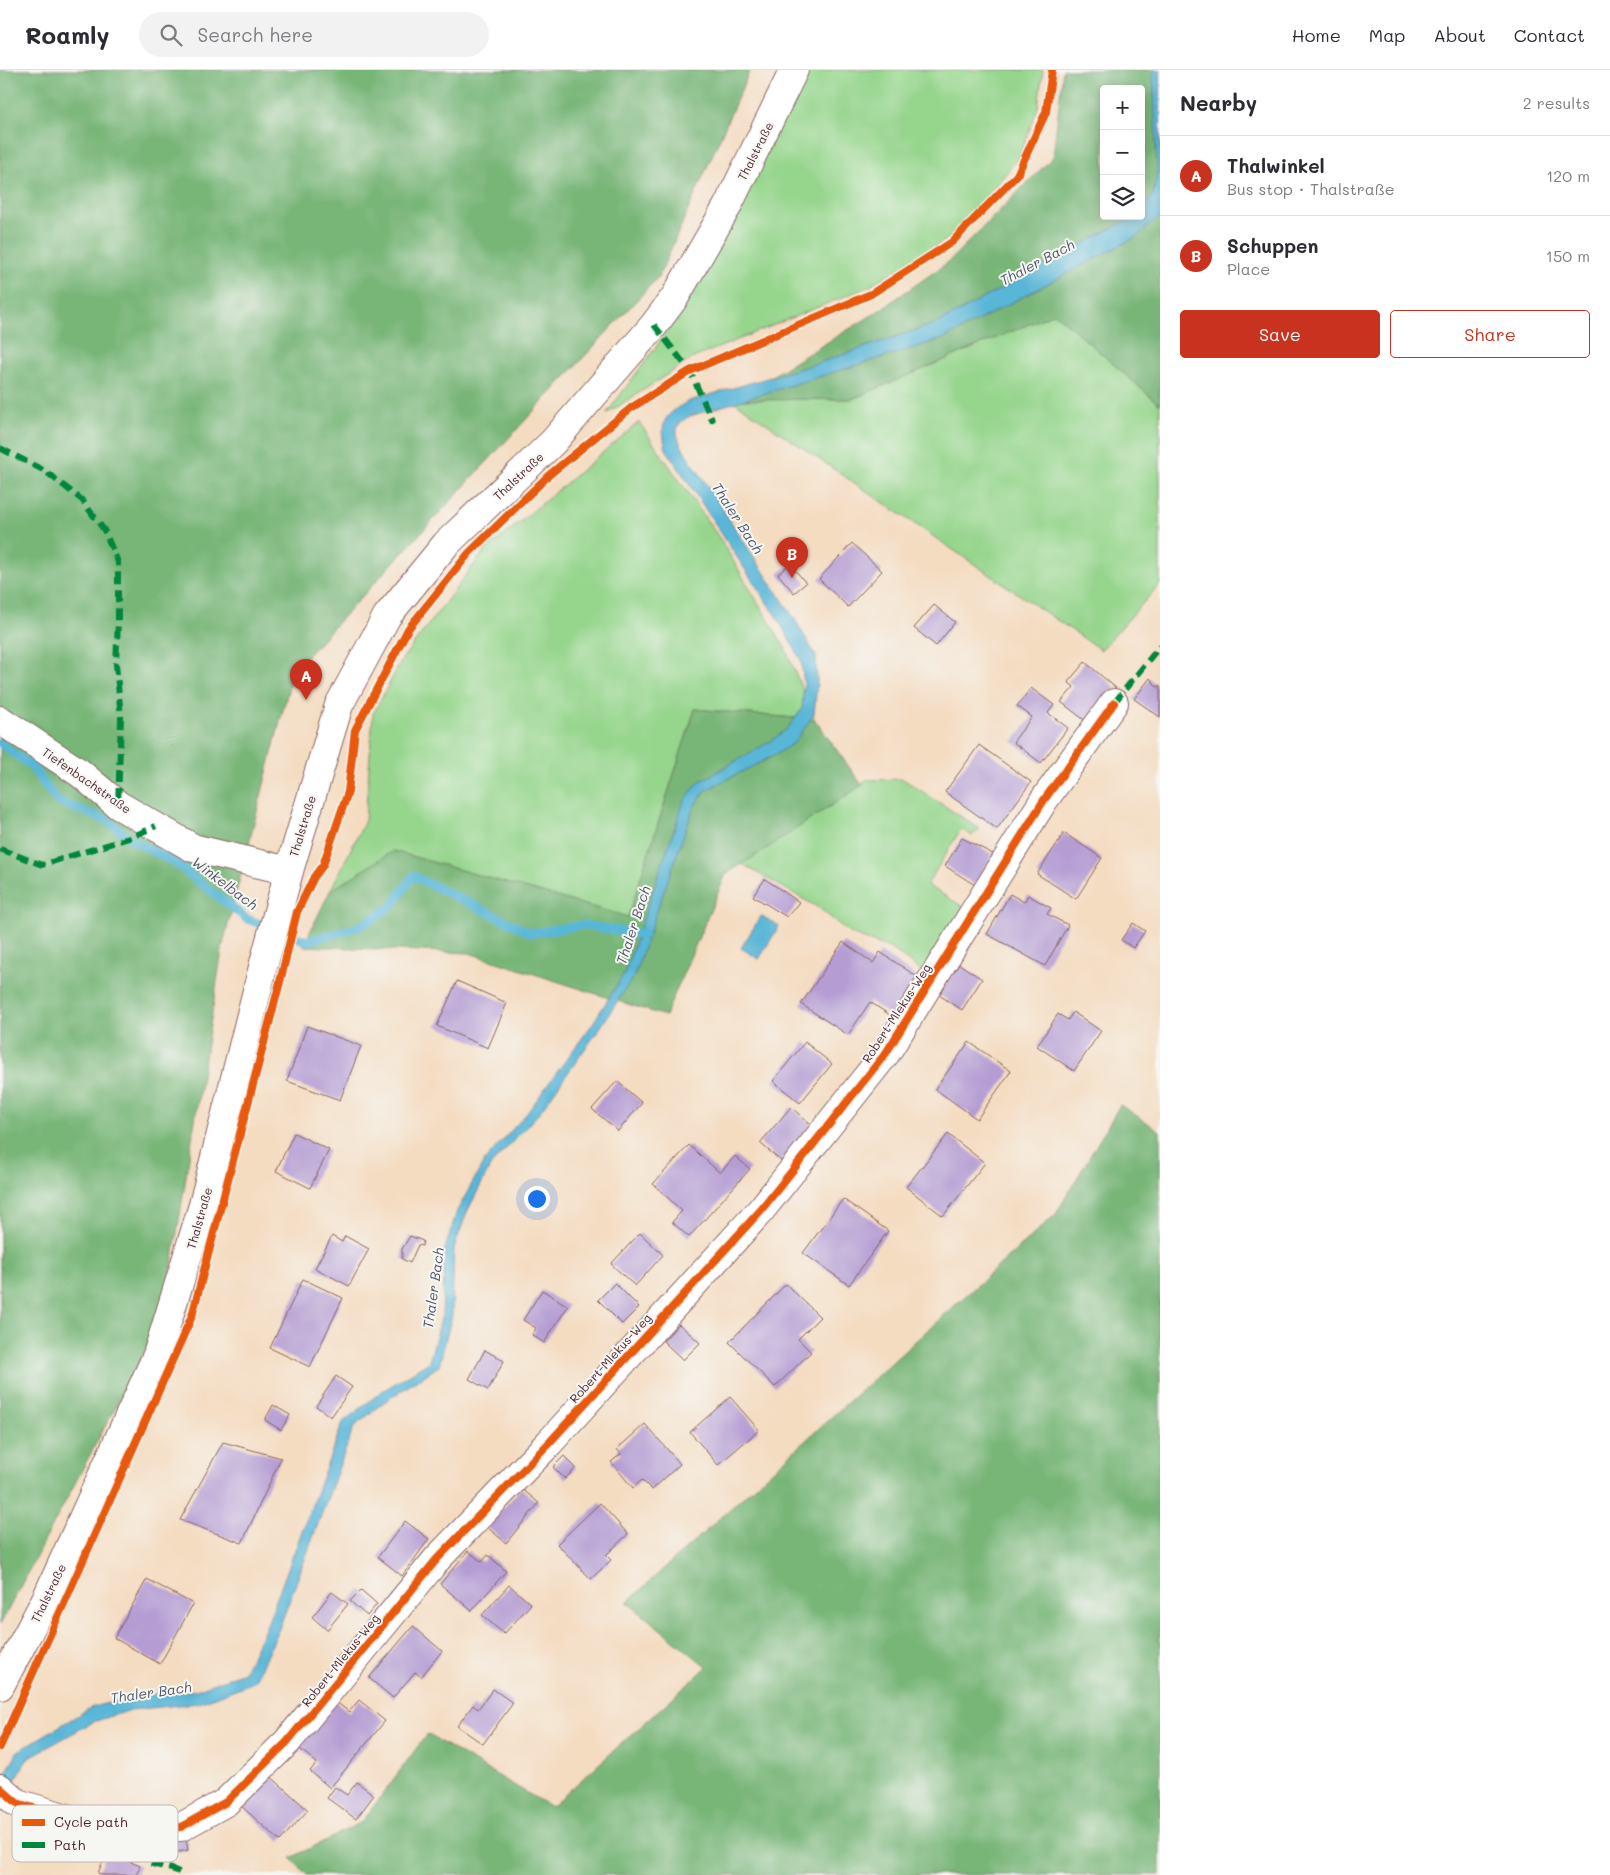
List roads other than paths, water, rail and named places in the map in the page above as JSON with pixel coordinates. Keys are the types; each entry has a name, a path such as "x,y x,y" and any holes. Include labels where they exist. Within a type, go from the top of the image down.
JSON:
{"street":[{"name":"Thalstraße","path":"0,1686 47,1597 156,1355 204,1205 265,959 289,871 340,705 387,616 446,544 553,442 654,325 675,297 727,207 794,70"},
{"name":"Robert-Mlekus-Weg","path":"178,1827 226,1802 287,1742 437,1559 549,1443 761,1210 886,1054 1044,800 1114,703"},
{"name":"Tiefenbachstraße","path":"0,720 80,773 118,805 193,848 289,871"},
{"name":"Robert-Mlekus-Weg","path":"9,1795 36,1805"}],"water":[{"path":"1153,70 1160,70 1160,216 1136,237 943,339 690,416 684,419 678,426 677,433 682,447 794,618 816,656 817,684 814,714 794,743 775,755 706,790 694,806 634,976 600,1028 539,1113 491,1165 467,1212 454,1248 452,1315 439,1366 384,1402 354,1427 277,1634 254,1682 199,1703 131,1710 93,1722 28,1758 0,1806 0,1783 18,1751 90,1708 129,1697 196,1690 244,1672 266,1627 343,1422 381,1392 429,1362 442,1315 445,1249 457,1211 485,1160 527,1113 591,1026 624,974 684,801 699,782 769,742 787,729 802,709 804,684 801,660 779,621 666,449 663,432 669,415 689,401 815,364 940,322 1127,220 1145,220 1145,206 1153,195 1157,173"},
{"path":"761,916 779,926 759,959 741,948"}],"waterway":[{"name":"Winkelbach","path":"0,743 32,767 57,801 107,820 129,838 175,863 247,919 307,941 361,926 392,906 413,876 531,933 583,925 644,935"}],"place":[{"name":"Schuppen","path":"792,578"},
{"name":"Thalwinkel","path":"306,700"}],"water label":[{"name":"Thaler Bach","path":"1037,262"},
{"name":"Thaler Bach","path":"738,518"},
{"name":"Thaler Bach","path":"633,925"},
{"name":"Thaler Bach","path":"433,1288"},
{"name":"Thaler Bach","path":"151,1692"}]}
